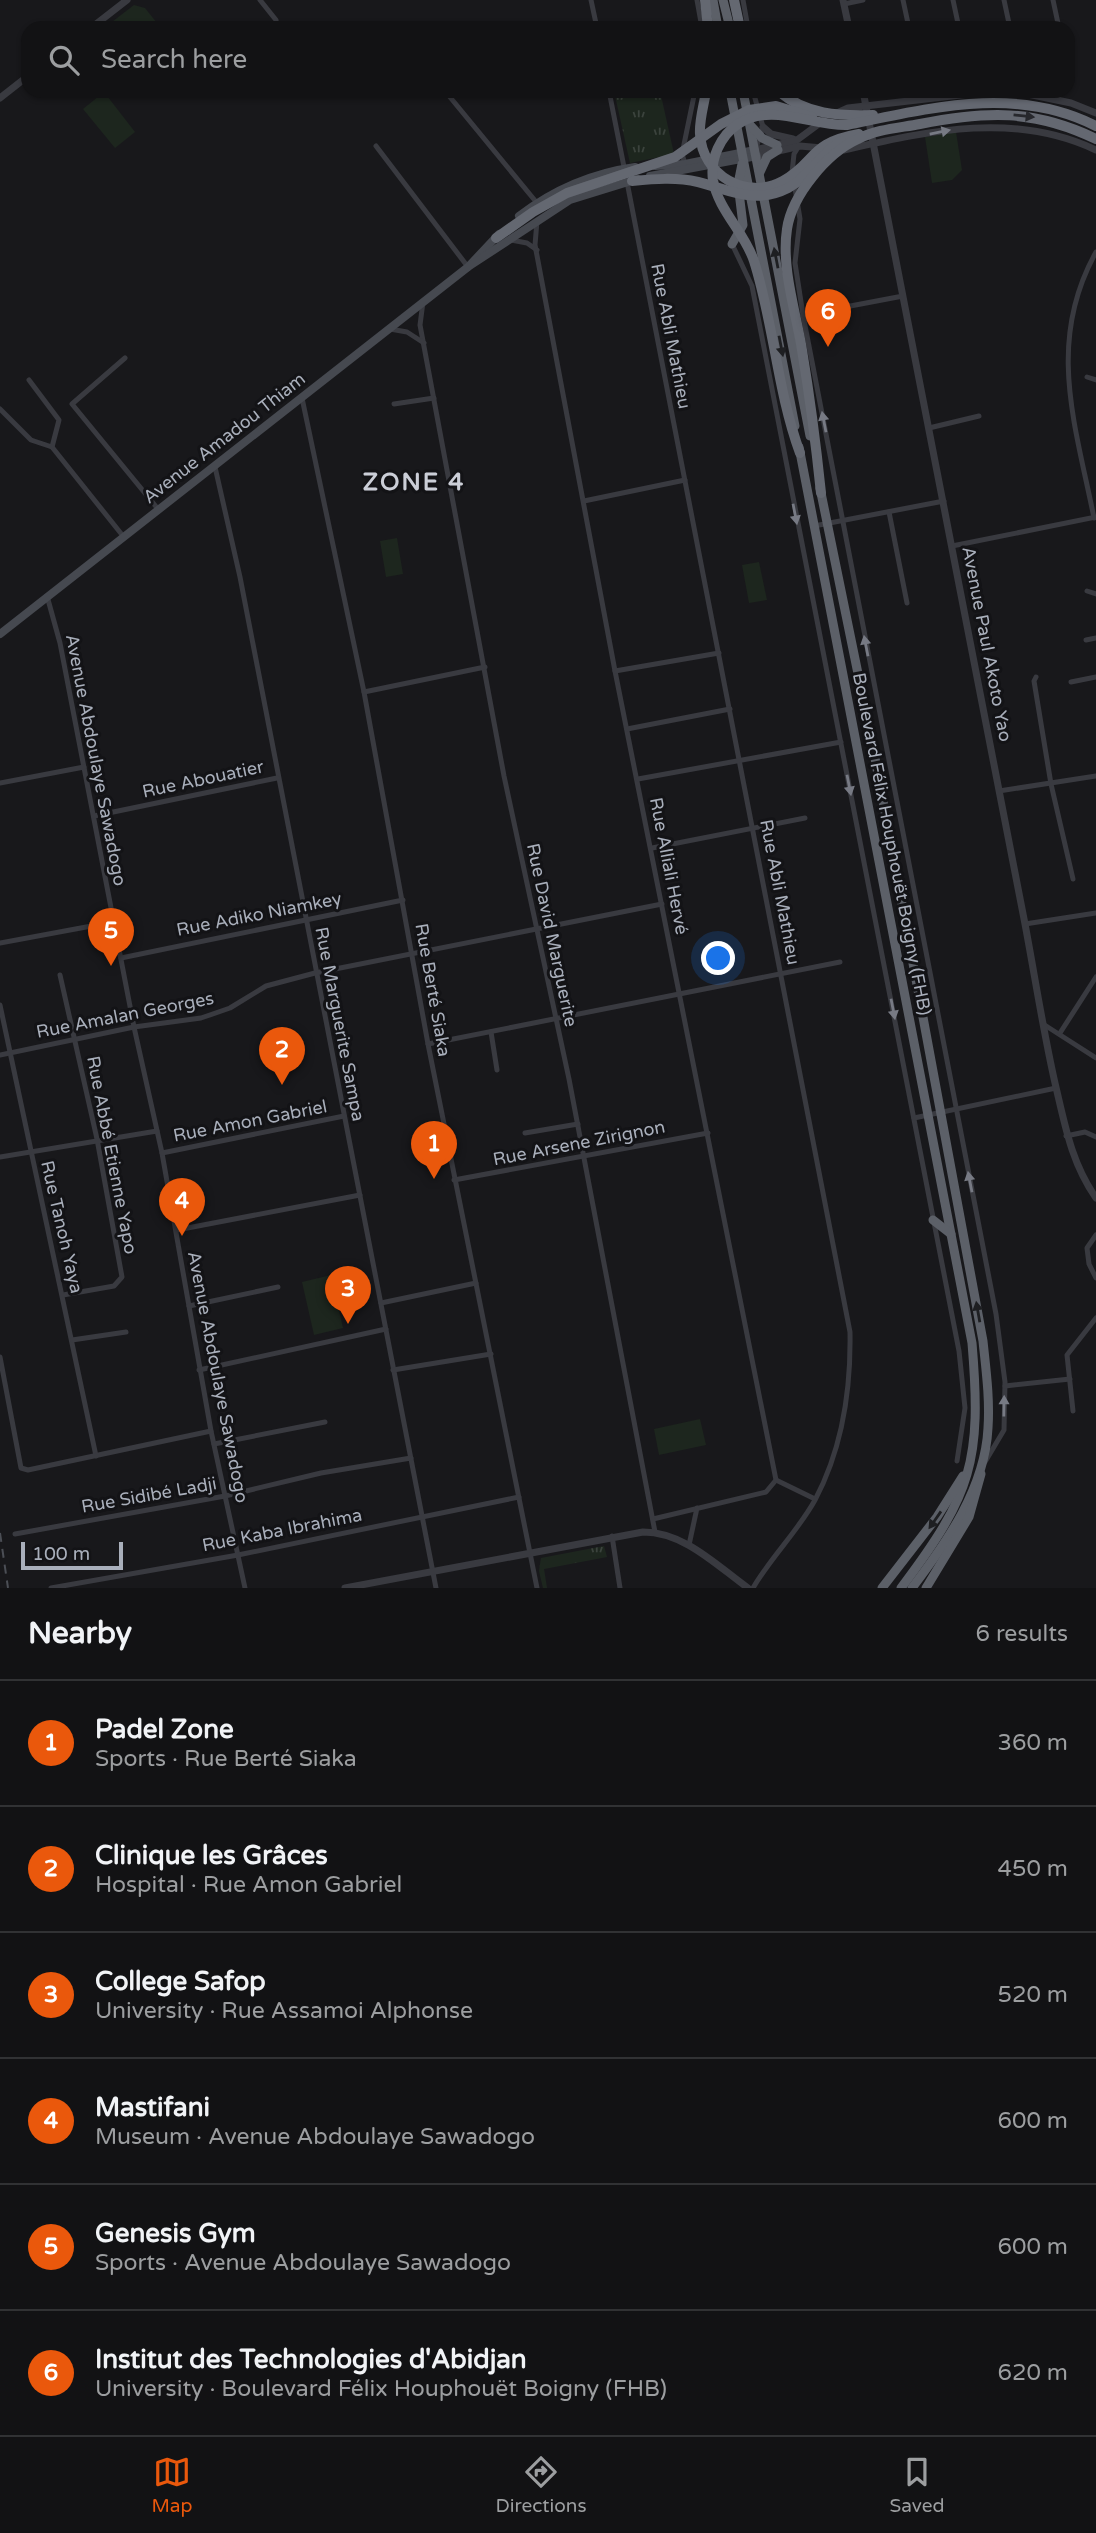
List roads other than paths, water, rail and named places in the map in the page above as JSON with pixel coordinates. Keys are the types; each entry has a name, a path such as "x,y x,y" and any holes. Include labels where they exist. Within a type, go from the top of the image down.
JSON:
{"highway":[{"path":"705,0 707,21"},
{"path":"713,0 717,21"},
{"path":"723,0 728,21"},
{"path":"734,0 738,21"},
{"path":"705,98 701,124 702,146 716,172 734,185 761,188 782,182 818,148 849,130 905,113"},
{"name":"Boulevard Félix Houphouët Boigny (FHB)","path":"731,98 972,1343 977,1406 976,1465"},
{"name":"Boulevard Félix Houphouët Boigny (FHB)","path":"745,98 983,1342 989,1428 976,1465 912,1588"},
{"path":"788,98 794,103 824,113 852,116 905,113 969,102 1000,102 1058,110 1096,126"},
{"path":"501,239 551,200 591,183 659,164 749,110 776,106 849,130"},
{"path":"800,453 780,393 752,257 716,191 713,169 715,155 731,130 755,116 778,115 849,130 908,126"},
{"path":"821,493 810,397 787,259 790,216 815,177 849,144 876,132 969,115 1021,115 1056,121 1096,139"},
{"path":"751,126 777,147 767,157 760,174"},
{"path":"630,181 675,179 697,182 745,197 766,196 798,182 849,130"},
{"path":"732,244 743,225 738,184 743,156"},
{"path":"933,1220 951,1234"},
{"path":"882,1588 976,1465"},
{"path":"926,1588 969,1517 981,1482 976,1465"},
{"name":"Boulevard Félix Houphouët Boigny (FHB)","path":"901,1588 930,1557"}],"main road":[{"name":"Avenue Amadou Thiam","path":"501,239 570,200 630,181 756,153"},
{"name":"Avenue Amadou Thiam","path":"0,634 468,267 537,203 566,186 624,168 686,167"}],"street":[{"path":"100,21 127,0"},
{"path":"260,0 276,21"},
{"path":"591,0 596,21"},
{"path":"697,0 701,21"},
{"path":"743,0 747,21"},
{"path":"848,21 844,2 863,0"},
{"path":"903,0 908,21"},
{"path":"953,0 958,21"},
{"path":"1004,0 1008,21"},
{"path":"1053,0 1058,21"},
{"path":"0,98 21,82"},
{"path":"451,98 537,203"},
{"name":"Rue Abli Mathieu","path":"610,98 624,168 630,181 685,480 850,1332 846,1406 825,1478 815,1499 753,1588"},
{"path":"686,167 682,154 694,98"},
{"path":"754,98 761,132 756,153 798,143"},
{"name":"Avenue Paul Akoto Yao","path":"864,98 1026,924 1042,1024 1066,1136 1082,1178 1096,1198"},
{"path":"946,98 889,106 848,108 830,115 798,143 792,173 800,219 795,258 803,315 996,1314 1005,1386 1004,1430 995,1449 976,1465"},
{"path":"1047,98 1071,103 1096,113"},
{"path":"889,106 884,121 899,139"},
{"path":"848,108 858,118 861,129 859,147"},
{"path":"761,132 798,143 841,150 961,128 1013,126 1058,134 1096,150"},
{"path":"376,146 468,267"},
{"name":"Rue Alliali Hervé","path":"538,218 535,225 537,250 615,671 776,1480"},
{"path":"501,239 520,240 537,250"},
{"path":"732,244 752,286 933,1220 964,1388 965,1426 957,1461"},
{"path":"952,546 1095,517 1069,394 1066,354 1077,291 1096,252"},
{"path":"803,315 903,296"},
{"name":"Rue David Marguerite","path":"424,301 419,325 537,929 578,1124 655,1532"},
{"path":"387,329 407,332 424,343"},
{"path":"125,358 72,404 158,509"},
{"path":"1087,377 1096,380"},
{"path":"29,380 59,420 52,447"},
{"name":"Rue Berté Siaka","path":"302,398 364,692 454,1180 537,1588"},
{"path":"394,404 434,398"},
{"path":"0,409 31,440 52,447 123,536"},
{"path":"929,428 979,416"},
{"name":"Rue Marguerite Sampa","path":"215,467 240,577 436,1588"},
{"path":"584,501 685,480"},
{"path":"814,526 944,501"},
{"path":"889,512 906,603"},
{"path":"1087,591 1096,594"},
{"name":"Avenue Abdoulaye Sawadogo","path":"47,596 60,643 113,922 162,1153 199,1370 245,1588"},
{"path":"1086,640 1096,638"},
{"path":"615,671 719,653"},
{"path":"364,692 485,667"},
{"path":"1036,677 1034,681 1051,784 1073,879"},
{"path":"1072,682 1096,677"},
{"path":"626,729 730,709"},
{"path":"638,779 841,742"},
{"path":"0,783 84,767"},
{"path":"999,791 1096,776"},
{"name":"Rue Abouatier","path":"94,816 277,778"},
{"path":"652,848 804,818"},
{"name":"Rue Adiko Niamkey","path":"121,958 305,918 403,900"},
{"name":"Rue Amalan Georges","path":"0,1055 134,1027 201,1018 230,1008 266,986 315,973 662,904"},
{"path":"1026,924 1096,913"},
{"path":"0,943 113,922"},
{"path":"428,1044 840,962"},
{"name":"Rue Abbé Etienne Yapo","path":"60,975 97,1139 122,1277 114,1286 63,1295"},
{"path":"1060,1033 1096,977"},
{"name":"Rue Tanoh Yaya","path":"0,1005 96,1456"},
{"path":"1042,1024 1096,1058"},
{"path":"491,1032 497,1070"},
{"path":"914,1118 1056,1088"},
{"name":"Rue Amon Gabriel","path":"162,1153 344,1116"},
{"path":"525,1133 578,1124"},
{"path":"0,1157 157,1131"},
{"path":"1066,1136 1085,1132 1096,1137"},
{"name":"Rue Arsene Zirignon","path":"454,1180 708,1133"},
{"path":"177,1230 360,1195"},
{"path":"1096,1235 1087,1248 1089,1264 1096,1278"},
{"path":"381,1303 476,1283"},
{"path":"188,1306 278,1287"},
{"path":"1073,1411 1067,1355 1096,1319"},
{"path":"199,1370 386,1329"},
{"path":"72,1340 126,1332"},
{"path":"393,1370 491,1354"},
{"path":"0,1357 21,1468 96,1456 211,1431"},
{"path":"1005,1386 1070,1379"},
{"path":"214,1444 325,1422"},
{"name":"Rue Sidibé Ladji","path":"15,1534 225,1496 321,1473 411,1458"},
{"path":"653,1519 766,1492 776,1480 815,1499"},
{"name":"Rue Kaba Ibrahima","path":"51,1588 238,1555 519,1497"},
{"path":"689,1545 697,1508"},
{"path":"345,1588 612,1536 655,1532 689,1545 748,1588"},
{"path":"612,1536 620,1588"}],"railway":[{"path":"0,1533 8,1588"}],"place":[{"name":"Institut des Technologies d'Abidjan","path":"828,347"},
{"name":"Genesis Gym","path":"111,966"},
{"name":"Clinique les Grâces","path":"282,1085"},
{"name":"Padel Zone","path":"434,1179"},
{"name":"Mastifani","path":"182,1236"},
{"name":"College Safop","path":"348,1324"}],"district":[{"name":"ZONE 4","path":"414,482"}]}
